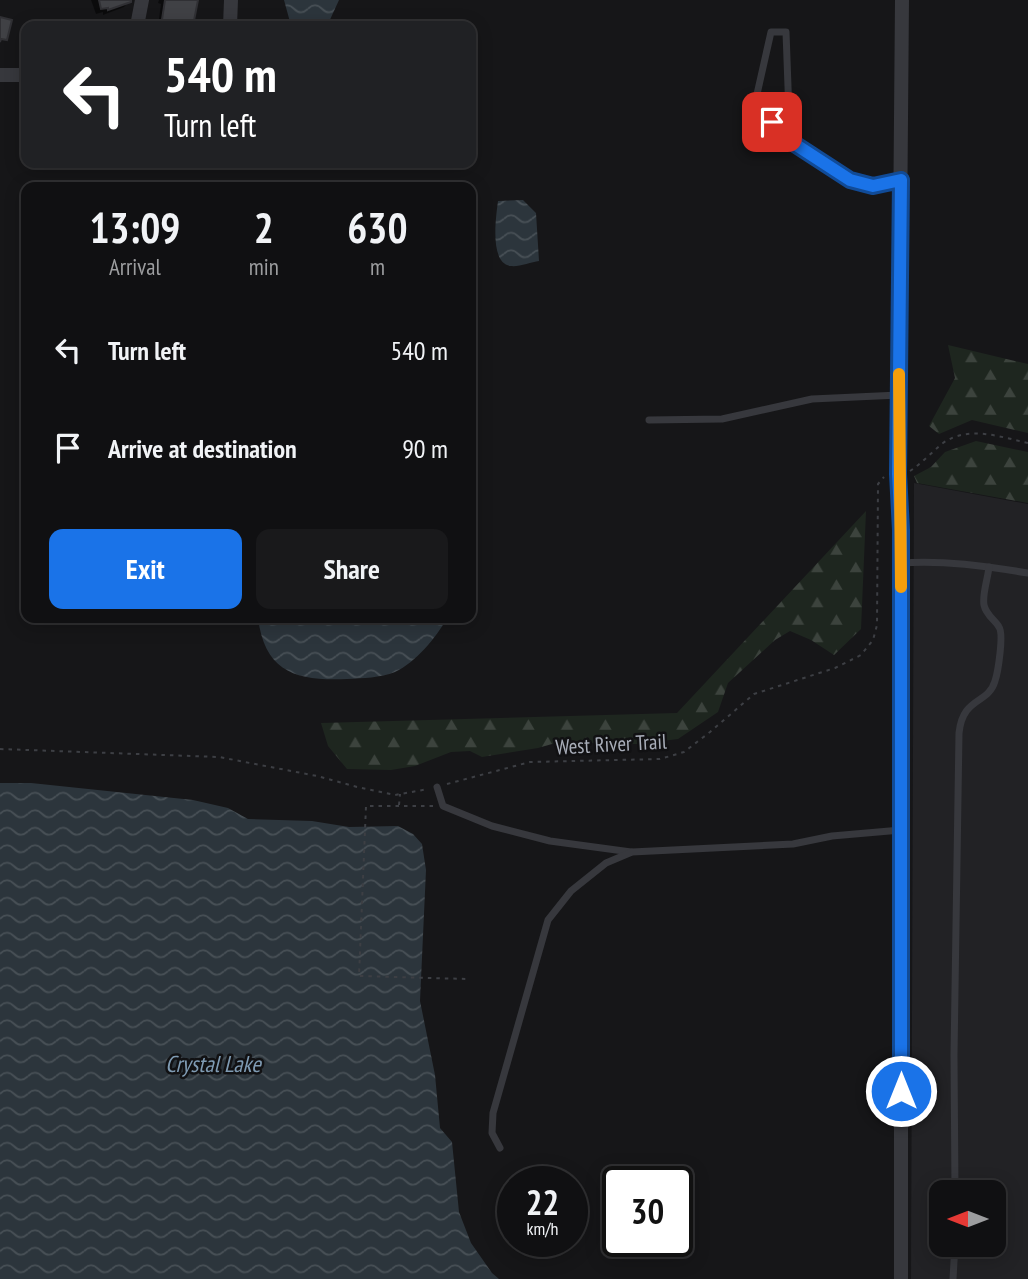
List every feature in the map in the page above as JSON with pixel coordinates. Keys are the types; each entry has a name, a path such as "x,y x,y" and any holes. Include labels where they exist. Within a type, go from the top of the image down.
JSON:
{"street":[{"path":"138,21 142,0"},
{"path":"230,21 231,0"},
{"path":"901,1279 901,563 898,474 902,0"},
{"path":"0,75 21,75"}],"lane":[{"path":"790,141 786,32 771,32 755,103 790,141 850,180 873,186 901,180"},
{"path":"649,420 722,419 812,399 899,395"},
{"path":"901,563 925,561 1028,573"},
{"path":"955,1180 959,733 965,712 989,692 995,682 1002,634 984,606 989,567"},
{"path":"437,787 443,806 492,826 550,841 632,852 793,844 832,836 901,830"},
{"path":"500,1148 492,1133 493,1113 548,920 580,884 606,863 632,852"},
{"path":"953,1279 954,1257"}],"path":[{"name":"West River Trail","path":"0,750 219,757 400,794 530,762 660,759 684,752 754,694 835,668 862,655 873,640 877,625 878,484 884,477 910,471 943,443 957,436 970,433 988,434 1028,443"},
{"path":"400,794 400,806"},
{"path":"443,806 366,806 359,976 467,979"}],"shaded area":[{"path":"914,483 1028,504 1028,1279 911,1279"}],"green space":[{"path":"948,345 1028,364 1028,433 972,420 939,434 929,426 955,378"},
{"path":"976,441 1028,452 1028,503 917,483 914,476 931,467 945,452"},
{"path":"866,511 861,629 834,655 811,640 790,631 775,640 728,683 718,712 678,739 637,744 566,740 538,748 482,757 470,751 451,752 415,766 391,770 347,769 328,746 321,723 677,713"}],"water":[{"path":"284,0 339,0 329,21 290,21"},
{"path":"523,200 536,213 539,261 511,266 499,257 495,239 498,201"},
{"path":"259,623 444,623 425,649 395,672 347,679 313,678 286,670 268,651"},
{"name":"Crystal Lake","path":"0,783 31,783 193,800 228,808 248,819 312,821 349,827 398,826 413,834 422,844 426,870 420,1001 435,1075 440,1128 452,1142 459,1212 471,1243 499,1279 0,1279"}],"building":[{"path":"99,0 131,2 108,10 101,9"},
{"path":"165,0 198,0 194,21 162,21"},
{"path":"0,17 12,20 7,40 1,39 0,42"}],"slow traffic":[{"path":"899,374 901,587"}],"route":[{"path":"772,122 790,141 850,180 873,186 901,180 898,474 901,530 901,1091"}]}
